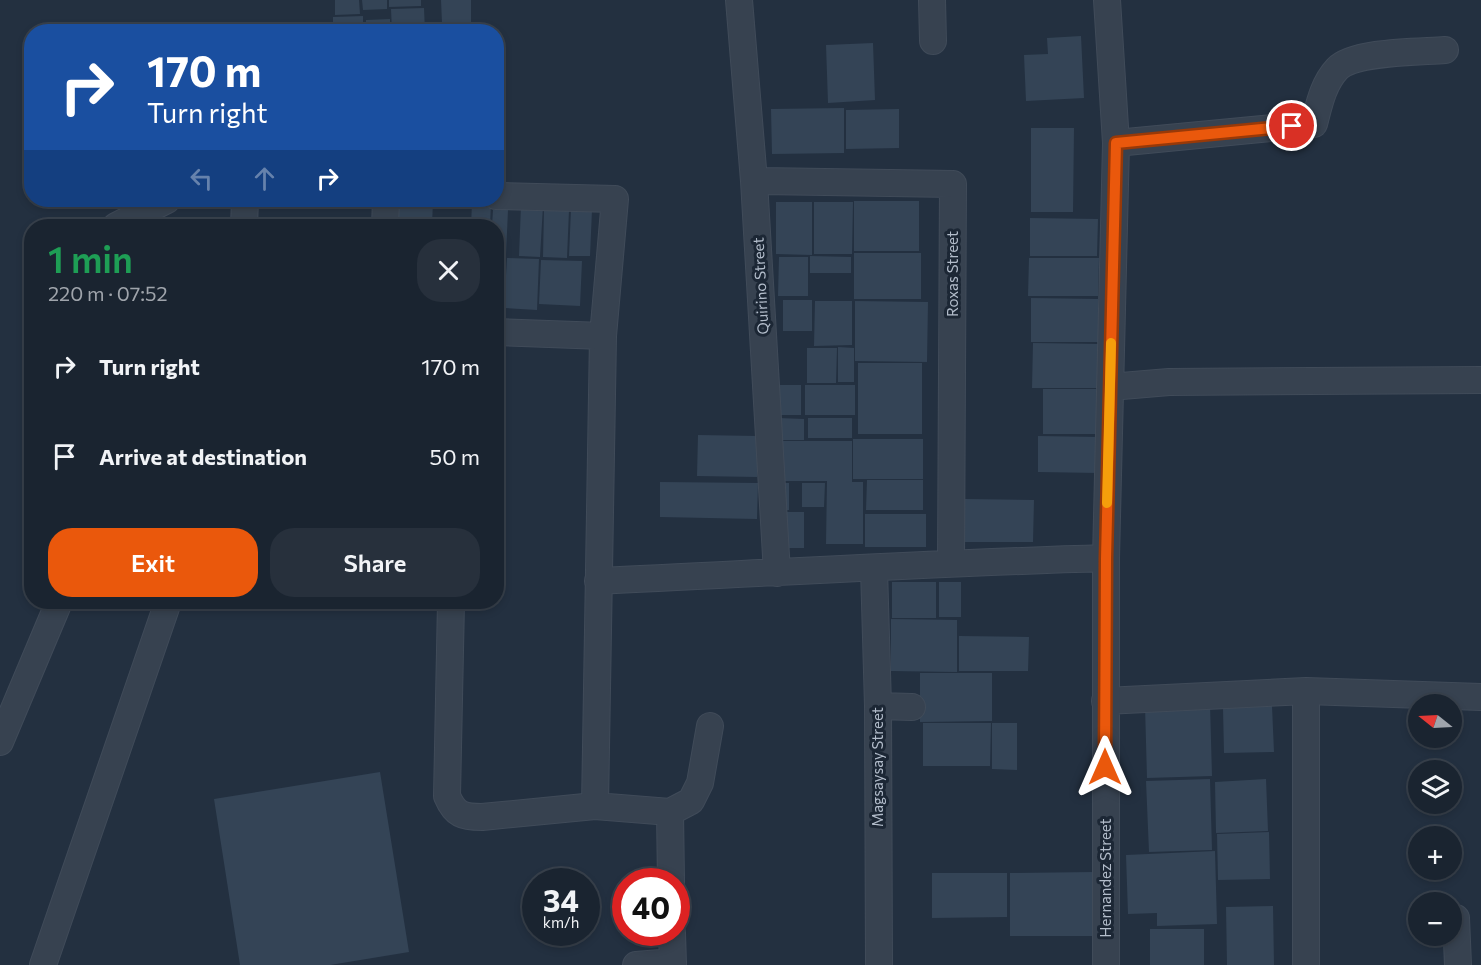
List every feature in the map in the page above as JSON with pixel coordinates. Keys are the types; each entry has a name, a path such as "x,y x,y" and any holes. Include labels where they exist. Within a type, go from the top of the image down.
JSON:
{"street":[{"name":"Quirino Street","path":"739,0 754,181 777,573"},
{"path":"932,0 933,41"},
{"name":"Hernandez Street","path":"1106,965 1106,558 1116,143 1107,0"},
{"path":"1116,143 1314,124 1324,86 1338,68 1357,58 1445,50"},
{"name":"Roxas Street","path":"754,181 953,183 951,563"},
{"path":"504,196 615,200 603,336 595,806"},
{"path":"130,219 153,207"},
{"path":"504,332 603,336"},
{"path":"1110,387 1169,382 1481,380"},
{"path":"598,581 874,569 951,563 1106,558"},
{"name":"Magsaysay Street","path":"874,569 878,706 879,965"},
{"path":"0,742 56,609"},
{"path":"43,965 166,609"},
{"path":"451,609 447,796 453,808 464,817 595,806 670,812 691,801 700,783 710,726"},
{"path":"1105,701 1305,691 1481,697"},
{"path":"1305,691 1306,965"},
{"path":"878,706 912,707"},
{"path":"670,812 671,868"},
{"path":"636,965 673,963 672,946"},
{"path":"1457,946 1458,965"}],"building":[{"path":"335,0 359,0 360,14 335,15"},
{"path":"362,0 387,0 387,9 363,10"},
{"path":"389,0 421,0 421,6 389,7"},
{"path":"441,0 471,0 471,23 442,23"},
{"path":"424,8 425,24 392,24 391,9"},
{"path":"363,16 363,24 333,24 333,17"},
{"path":"390,19 390,24 366,24 366,20"},
{"path":"1081,36 1084,98 1026,101 1024,55 1048,54 1047,38"},
{"path":"873,43 875,100 828,103 826,45"},
{"path":"844,108 844,153 772,154 771,109"},
{"path":"899,109 899,148 846,149 846,110"},
{"path":"1031,128 1074,128 1073,212 1031,212"},
{"path":"854,201 919,201 919,251 854,251"},
{"path":"776,202 812,202 812,255 776,254"},
{"path":"814,202 853,202 852,254 814,254"},
{"path":"521,205 543,206 540,257 519,256"},
{"path":"391,207 433,207 432,219 390,219"},
{"path":"472,207 491,207 490,219 471,219"},
{"path":"544,209 569,210 567,258 543,257"},
{"path":"571,209 592,210 590,256 569,256"},
{"path":"493,210 508,210 506,255 504,255 504,219 492,219"},
{"path":"1030,218 1098,219 1097,256 1030,256"},
{"path":"854,253 921,253 921,299 854,299"},
{"path":"810,256 851,257 851,273 810,273"},
{"path":"779,257 808,257 808,296 778,296"},
{"path":"507,258 539,259 537,310 504,308"},
{"path":"1029,258 1099,258 1098,296 1028,296"},
{"path":"541,260 582,261 580,306 539,304"},
{"path":"1031,298 1098,299 1098,342 1031,342"},
{"path":"783,300 812,300 812,331 783,331"},
{"path":"815,301 852,301 852,345 814,346"},
{"path":"855,301 928,302 927,362 855,361"},
{"path":"1033,343 1099,344 1099,388 1032,388"},
{"path":"838,347 854,348 854,382 838,382"},
{"path":"807,348 837,348 836,383 807,383"},
{"path":"858,363 922,363 922,434 858,434"},
{"path":"778,385 801,385 801,415 777,415"},
{"path":"805,385 855,385 855,415 805,415"},
{"path":"1043,389 1098,389 1098,434 1043,434"},
{"path":"778,418 804,419 804,440 778,440"},
{"path":"808,418 852,418 852,438 808,438"},
{"path":"698,435 758,436 757,477 697,476"},
{"path":"1038,436 1099,437 1099,473 1038,472"},
{"path":"853,439 923,439 923,479 853,479"},
{"path":"778,441 852,441 852,482 863,482 863,544 826,544 827,481 777,481"},
{"path":"867,480 923,480 923,510 866,510"},
{"path":"660,482 758,483 757,519 660,517"},
{"path":"779,483 789,483 789,510 779,510"},
{"path":"802,483 825,483 824,507 802,507"},
{"path":"965,499 1034,500 1033,542 964,542"},
{"path":"779,512 804,512 804,548 779,548"},
{"path":"865,514 926,514 926,547 865,547"},
{"path":"892,582 936,582 936,618 892,618"},
{"path":"939,582 961,582 961,617 939,617"},
{"path":"891,619 957,620 957,672 891,671"},
{"path":"959,636 1029,637 1028,671 959,671"},
{"path":"920,673 992,673 992,721 920,722"},
{"path":"1210,704 1212,776 1147,778 1145,706"},
{"path":"1272,706 1274,752 1224,753 1223,708"},
{"path":"923,723 991,723 990,766 923,766"},
{"path":"992,723 1017,723 1017,770 992,769"},
{"path":"380,772 409,952 330,965 240,965 214,799"},
{"path":"1210,779 1212,850 1149,852 1146,781"},
{"path":"1266,779 1268,831 1216,833 1215,782"},
{"path":"1269,832 1270,879 1218,880 1217,834"},
{"path":"1215,851 1217,924 1157,926 1157,913 1128,914 1126,855"},
{"path":"1094,872 1094,936 1010,936 1010,873"},
{"path":"932,873 1007,873 1007,917 932,918"},
{"path":"1273,906 1274,965 1227,965 1226,907"},
{"path":"1150,929 1204,929 1204,965 1150,965"}],"slow traffic":[{"path":"1107,503 1111,343"}],"route":[{"path":"1105,767 1106,558 1116,143 1292,126"}]}
